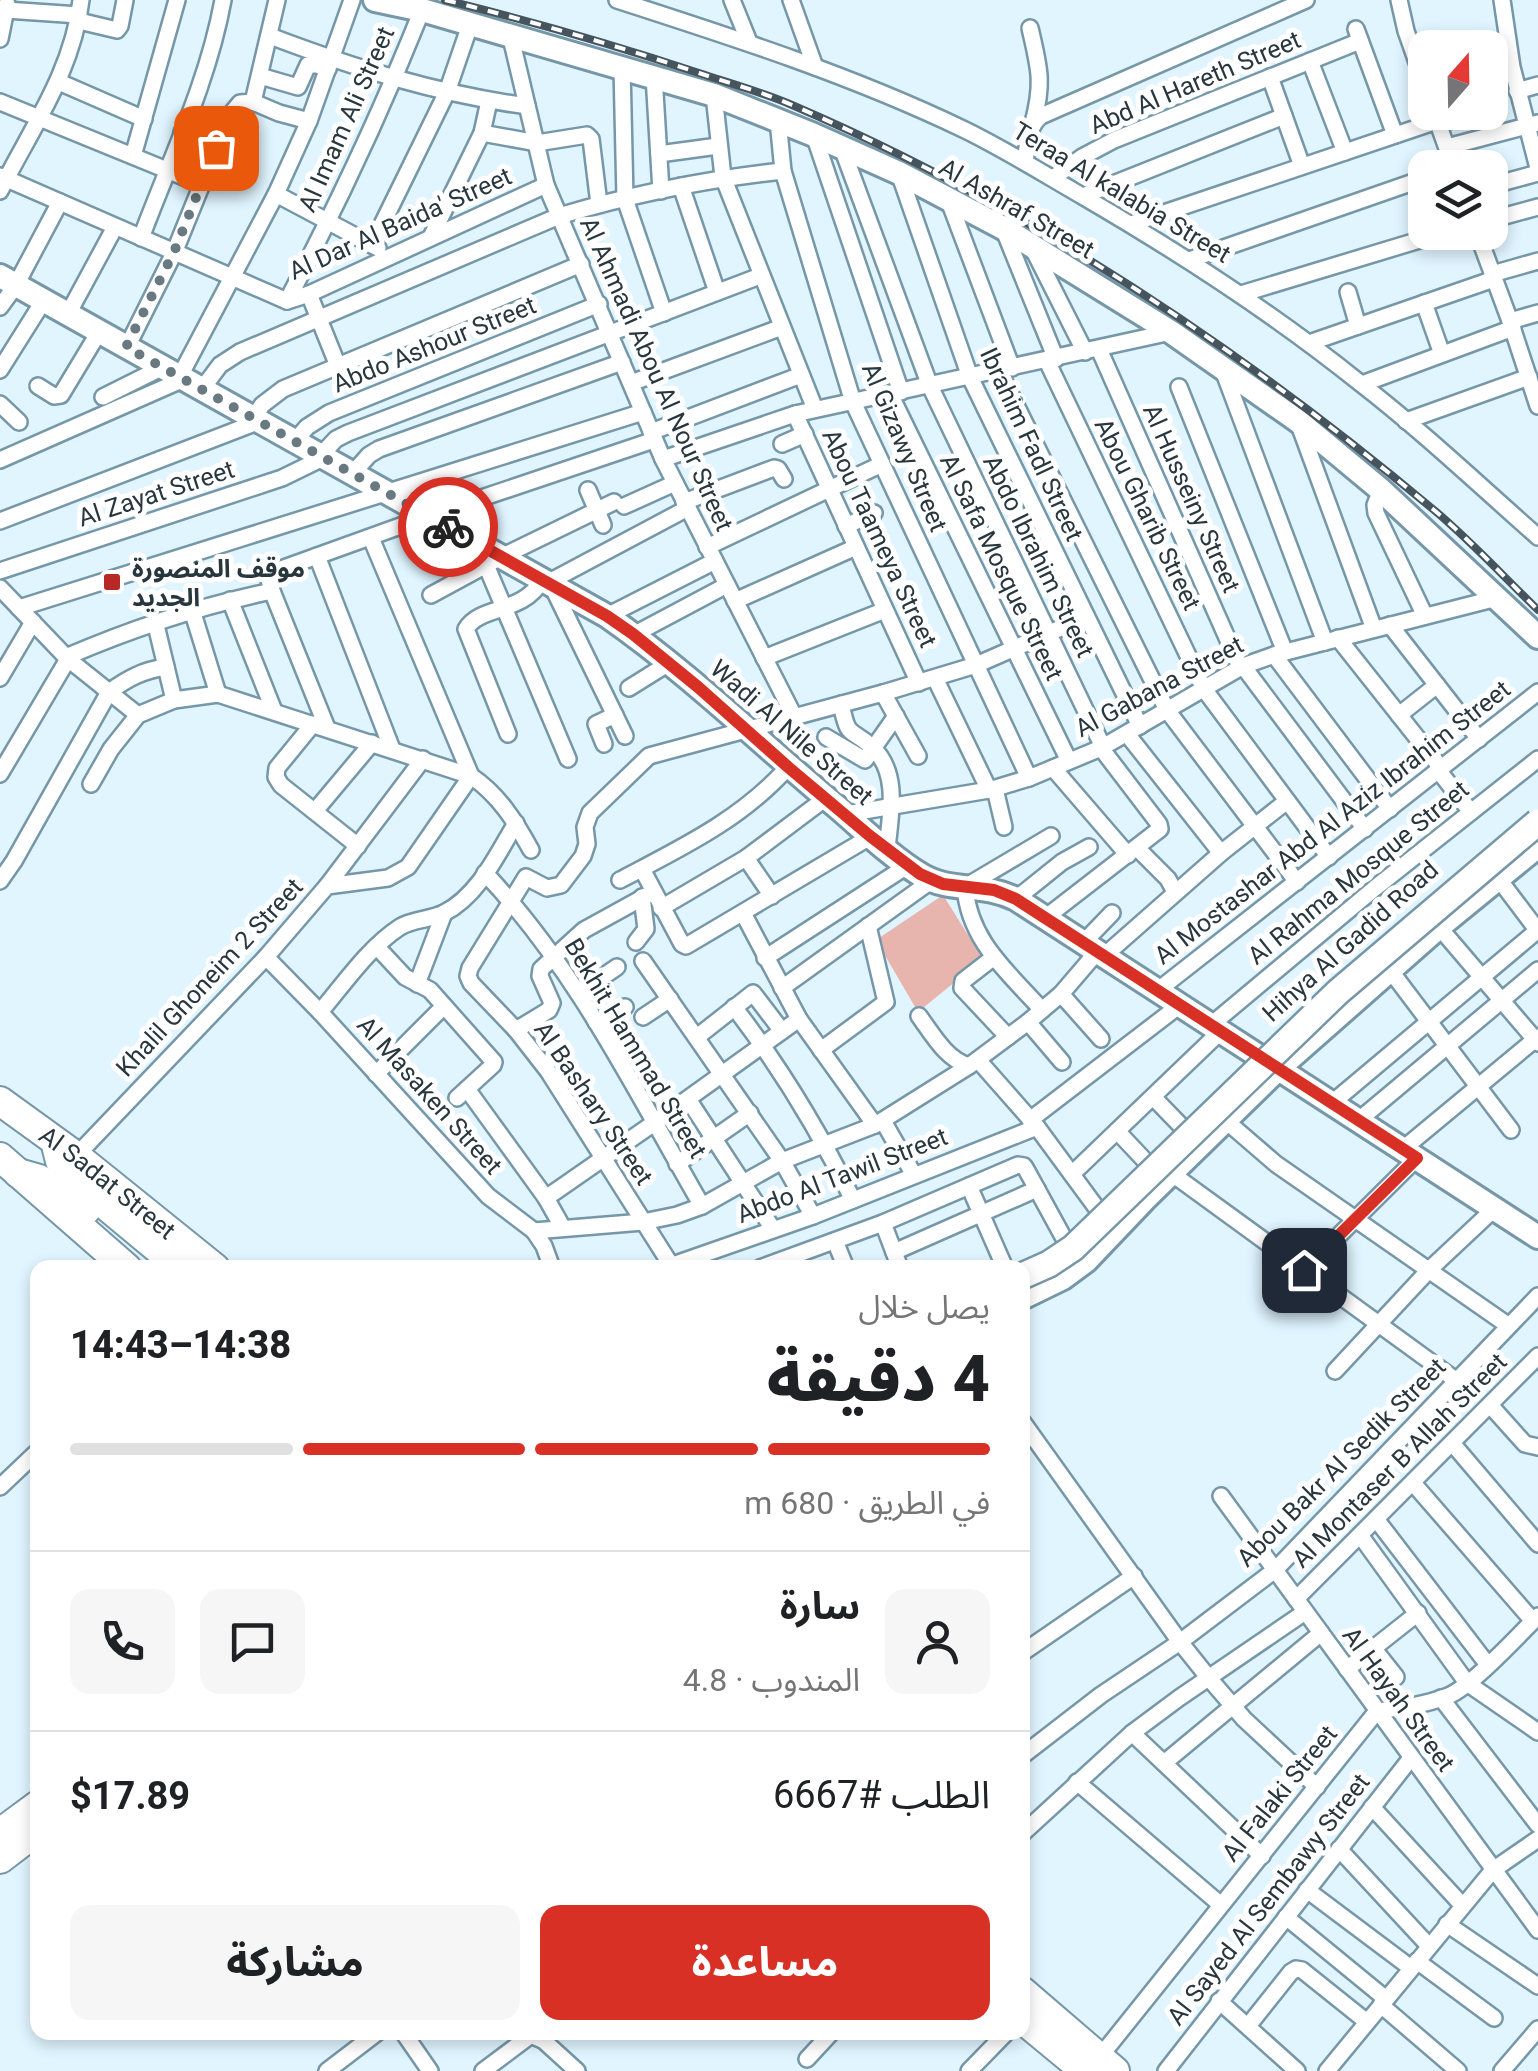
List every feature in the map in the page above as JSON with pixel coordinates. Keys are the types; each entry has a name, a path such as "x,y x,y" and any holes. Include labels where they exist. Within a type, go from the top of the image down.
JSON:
{"highway":[{"name":"Al Sadat Street","path":"0,1101 205,1260"},
{"path":"65,1148 60,1161 74,1180 171,1260"},
{"name":"Al Sadat Street","path":"9,1165 118,1260"},
{"path":"9,1165 57,1189 147,1260"},
{"path":"0,1859 21,1822"},
{"path":"1030,1999 1100,2067"},
{"path":"1030,2025 1100,2067"}],"main road":[{"path":"1030,1272 1073,1248 1338,992 1538,822"},
{"path":"1030,1284 1079,1256 1345,1000 1538,835"}],"street":[{"path":"0,39 6,5 80,12 118,30 125,0"},
{"path":"133,156 177,0"},
{"path":"141,238 202,80 223,0"},
{"path":"253,102 277,0"},
{"path":"0,460 182,378 309,122 352,0"},
{"name":"Al Ashraf Street","path":"374,0 422,10 714,95 899,173 1003,228 1171,332 1298,422 1381,490 1538,636"},
{"name":"Teraa Al kalabia Street","path":"617,0 815,67 914,107 1026,161 1188,260 1309,343 1406,421 1538,537"},
{"path":"670,0 676,19"},
{"path":"732,0 748,42"},
{"path":"791,0 815,67"},
{"path":"1398,0 1408,37"},
{"path":"1502,0 1506,42 1517,91 1532,125 1538,171 1508,180"},
{"path":"1033,123 1040,116 1297,2"},
{"name":"Al Imam Ali Street","path":"287,301 329,222 422,10"},
{"path":"2,182 59,82 80,12"},
{"path":"372,245 446,92 470,25"},
{"path":"1026,161 1041,76 1030,28"},
{"name":"Abd Al Hareth Street","path":"1053,178 1114,140 1310,61 1358,35 1395,135"},
{"path":"270,36 330,64"},
{"name":"Al Ahmadi Abou Al Nour Street","path":"512,38 546,185 664,460 794,716"},
{"path":"1310,61 1345,152"},
{"path":"260,76 300,85 310,64 330,64 446,92 527,106"},
{"path":"622,67 625,198 664,313"},
{"path":"654,76 662,190"},
{"path":"1270,77 1302,166"},
{"path":"59,82 144,119"},
{"path":"279,113 290,85"},
{"path":"1517,91 1538,85"},
{"path":"714,95 723,177 815,409"},
{"path":"431,238 482,133 489,101"},
{"path":"0,102 201,184"},
{"path":"126,347 174,252 233,109 242,102 253,102 309,122"},
{"path":"1083,196 1284,116"},
{"name":"Al Gizawy Street","path":"778,120 783,171 853,402 1029,778"},
{"path":"1441,130 1447,148 1532,125"},
{"path":"1131,224 1408,129"},
{"path":"182,132 216,148"},
{"path":"482,133 537,143 583,135 592,140 599,204"},
{"name":"Al Safa Mosque Street","path":"814,135 896,393 1069,761"},
{"path":"659,154 718,146"},
{"name":"Abdo Ibrahim Street","path":"842,148 930,386 1102,747 1160,826 1132,851"},
{"path":"103,397 211,374 229,358 559,216 723,177 783,171"},
{"name":"Ibrahim Fadl Street","path":"899,173 970,377 1086,617 1133,730 1221,853"},
{"name":"Al Dar Al Baida' Street","path":"2,182 60,202 287,301 310,294 546,185"},
{"path":"1188,260 1408,184"},
{"path":"681,186 718,292"},
{"path":"276,194 392,255"},
{"path":"949,201 1006,369 1167,710 1297,882"},
{"path":"0,306 8,281 60,202"},
{"path":"1508,215 1538,207"},
{"path":"68,314 115,227"},
{"name":"Abou Gharib Street","path":"1003,228 1052,360 1204,689 1329,858"},
{"path":"1240,294 1408,243"},
{"name":"Al Husseiny Street","path":"1032,245 1092,350 1242,667 1364,829"},
{"path":"1483,250 1531,369 1538,406"},
{"path":"1309,343 1538,261"},
{"path":"0,521 257,420 262,405 271,396 580,264"},
{"name":"Al Zayat Street","path":"0,571 282,478 322,456 336,439 348,433 760,276"},
{"name":"Wadi Al Nile Street","path":"8,281 389,493 494,561 547,583 607,616 669,663 908,866 931,880 954,887 994,890 1016,899 1538,1237"},
{"path":"1348,292 1358,326"},
{"path":"310,294 338,366"},
{"path":"0,370 44,300"},
{"name":"Abdo Ashour Street","path":"295,441 307,427 330,413 599,304"},
{"path":"1424,304 1442,354"},
{"path":"1362,384 1538,314"},
{"path":"632,383 782,327"},
{"path":"38,386 54,396 61,395 99,332"},
{"path":"664,460 795,414 1171,332"},
{"path":"353,473 380,449 622,362"},
{"path":"1221,366 1331,640 1367,675 1470,812"},
{"path":"1406,421 1531,369"},
{"path":"0,774 67,658 155,621 230,600 317,556 653,436 801,374"},
{"path":"1179,387 1279,654 1390,809"},
{"path":"0,404 18,422"},
{"path":"7,600 389,493 643,412"},
{"name":"Abou Taameya Street","path":"795,414 919,683"},
{"path":"1298,422 1382,627 1437,685 1479,739"},
{"path":"782,444 805,434"},
{"path":"607,616 711,554 882,464"},
{"path":"508,734 466,629 472,620 531,596 547,583 686,505 774,468 784,479"},
{"path":"431,595 494,561 675,482"},
{"path":"588,490 600,518"},
{"path":"1381,490 1376,513 1426,616"},
{"path":"846,526 874,513"},
{"path":"371,538 471,776"},
{"path":"735,601 856,546"},
{"path":"317,556 392,749"},
{"path":"494,561 504,608 568,759"},
{"path":"270,583 320,726"},
{"path":"547,583 624,736"},
{"path":"633,634 727,585"},
{"name":"Al Gabana Street","path":"846,814 992,789 1029,778 1102,747 1242,667 1497,598"},
{"path":"7,600 67,658 138,715"},
{"path":"230,600 274,711"},
{"path":"192,610 218,694"},
{"path":"764,658 885,610"},
{"path":"511,900 528,877 540,886 554,888 568,877 586,850 585,827 590,814 643,760 664,750 936,678 976,665 1086,617"},
{"path":"155,621 174,700"},
{"path":"0,678 33,622"},
{"path":"629,688 669,663"},
{"path":"0,882 108,692 129,678 166,667"},
{"path":"1352,684 1367,675"},
{"path":"936,678 992,789 1004,826"},
{"path":"1399,715 1437,685"},
{"path":"90,784 138,715 174,700 218,694 471,776 492,793 531,850"},
{"path":"883,694 918,756"},
{"name":"Al Mostashar Abd Al Aziz Ibrahim Street","path":"1158,990 1439,769 1535,699"},
{"path":"647,895 661,908 686,946 772,896 879,843 890,807 892,789 888,772 874,748 849,732 840,704"},
{"path":"604,744 596,724 614,715"},
{"path":"826,738 865,760 896,716"},
{"path":"320,726 276,772 278,782 358,846"},
{"path":"315,811 372,742"},
{"path":"327,886 423,759"},
{"name":"Al Rahma Mosque Street","path":"1072,1174 1153,1097 1216,1028 1375,888 1538,759"},
{"path":"620,880 689,845 744,809 788,767"},
{"path":"1052,768 1132,851 1168,879 1175,892"},
{"name":"Khalil Ghoneim 2 Street","path":"65,1148 266,957 327,886 388,878 408,867 471,776"},
{"path":"661,908 746,858 826,798"},
{"path":"1095,950 1175,892 1287,801"},
{"name":"Hihya Al Gadid Road","path":"1030,1264 1067,1244 1225,1120 1270,1063 1368,958 1538,812"},
{"path":"320,1012 377,947 406,924 444,913 463,900 486,873 516,823"},
{"path":"1042,1010 979,938 966,905 965,887 1050,836"},
{"name":"Hihya Al Gadid Road","path":"1030,1294 1063,1278 1086,1260 1161,1170 1186,1131 1390,970 1538,846"},
{"path":"1016,899 1062,862 1088,848"},
{"path":"1045,918 1132,851"},
{"path":"746,858 772,896"},
{"path":"765,958 908,866"},
{"path":"636,942 647,920 642,869"},
{"name":"Bekhit Hammad Street","path":"486,873 511,900 579,993 702,1206"},
{"path":"1332,1103 1538,931 1498,878"},
{"path":"782,988 931,880"},
{"path":"516,1030 549,1010 552,998 540,972 584,930 647,895"},
{"name":"Al Bashary Street","path":"511,900 468,976 548,1070 605,1157 664,1260"},
{"path":"417,984 444,913"},
{"path":"743,913 799,1019 914,1175"},
{"path":"534,1231 643,1222 676,1215 702,1206 782,1161 879,1123 974,1063 1061,994 1095,950 1112,914"},
{"path":"821,1050 886,1002 868,926"},
{"path":"1304,1270 1356,1219 1410,1154 1478,1087 1537,1040 1439,927"},
{"path":"377,947 405,977 430,990 494,1062 462,1094 546,1198 563,1228"},
{"name":"Al Masaken Street","path":"266,957 488,1196 534,1231 549,1260"},
{"path":"994,957 963,981 962,988 1008,1037"},
{"path":"643,961 750,1113 813,1216"},
{"path":"579,993 618,967"},
{"path":"1390,970 1511,1130"},
{"path":"1359,1120 1538,970"},
{"path":"696,1036 753,993 782,1031"},
{"path":"1061,994 1101,1039"},
{"path":"643,1017 670,999"},
{"name":"Abdo Al Tawil Street","path":"684,1260 813,1216 1033,1124 1180,1005"},
{"path":"376,1074 444,1006"},
{"path":"734,1006 796,1093 853,1200"},
{"path":"596,1022 625,1007"},
{"path":"919,1016 953,1060 974,1063 1033,1124 1101,1214"},
{"path":"546,1198 799,1019"},
{"path":"1028,1022 1062,1062"},
{"path":"1153,1097 1186,1131"},
{"path":"688,1099 773,1229"},
{"path":"677,1164 750,1113"},
{"path":"1225,1120 1276,1164 1510,1326"},
{"path":"1117,1131 1161,1170 1457,1381"},
{"path":"782,1260 882,1223 1018,1165 1024,1166 1067,1244"},
{"path":"969,1186 1001,1260"},
{"path":"882,1223 897,1260 981,1214 1038,1189"},
{"path":"1335,1371 1430,1269 1494,1208"},
{"path":"836,1240 843,1260"},
{"name":"Abou Bakr Al Sedik Street","path":"1030,1750 1275,1570 1538,1296"},
{"name":"Al Montaser B Allah Street","path":"1030,1822 1132,1733 1301,1605 1360,1535 1538,1356"},
{"path":"1490,1405 1525,1444 1538,1447"},
{"path":"1030,1432 1208,1678 1317,1788"},
{"path":"1452,1443 1538,1544"},
{"path":"0,1487 30,1459"},
{"path":"1377,1710 1452,1694 1535,1618 1413,1483"},
{"name":"Al Hayah Street","path":"1221,1496 1538,1930"},
{"path":"1376,1519 1488,1664"},
{"path":"1360,1535 1466,1683 1538,1732"},
{"path":"1030,1648 1134,1576"},
{"path":"1347,1669 1418,1613"},
{"path":"1164,1763 1320,1633"},
{"path":"1373,1648 1396,1678"},
{"path":"1441,1698 1538,1825"},
{"name":"Al Falaki Street","path":"1100,2067 1377,1710"},
{"path":"1132,1733 1262,1856"},
{"name":"Al Sayed Al Sembawy Street","path":"1166,2071 1411,1758"},
{"path":"1077,1782 1222,1905"},
{"path":"1372,1807 1462,1905"},
{"path":"1352,2071 1332,2065 1493,1870 1538,1838"},
{"path":"1340,1848 1429,1946"},
{"path":"1306,1890 1494,2018"},
{"path":"1286,1917 1458,2071"},
{"path":"1447,1924 1536,1980"},
{"path":"1248,2026 1296,1968 1367,2022"},
{"path":"1220,2000 1297,2071"},
{"path":"1502,2071 1538,2028"},
{"path":"328,2071 368,2040"},
{"path":"409,2040 430,2071"},
{"path":"482,2071 521,2040"},
{"path":"542,2040 577,2071"},
{"path":"807,2060 825,2040"},
{"path":"969,2071 999,2040"}],"shaded area":[{"path":"943,895 983,959 918,1012 876,940"}],"railway":[{"path":"445,0 604,43 769,96 879,144 1047,234 1207,337 1360,450 1434,510 1538,610"}],"way so far":[{"path":"216,148 174,252 126,347 448,527"}],"place":[{"name":"موقف المنصورة الجديد","path":"112,582"}],"route":[{"path":"448,527 633,634 920,874 954,887 994,890 1016,899 1417,1158 1304,1270"}]}
